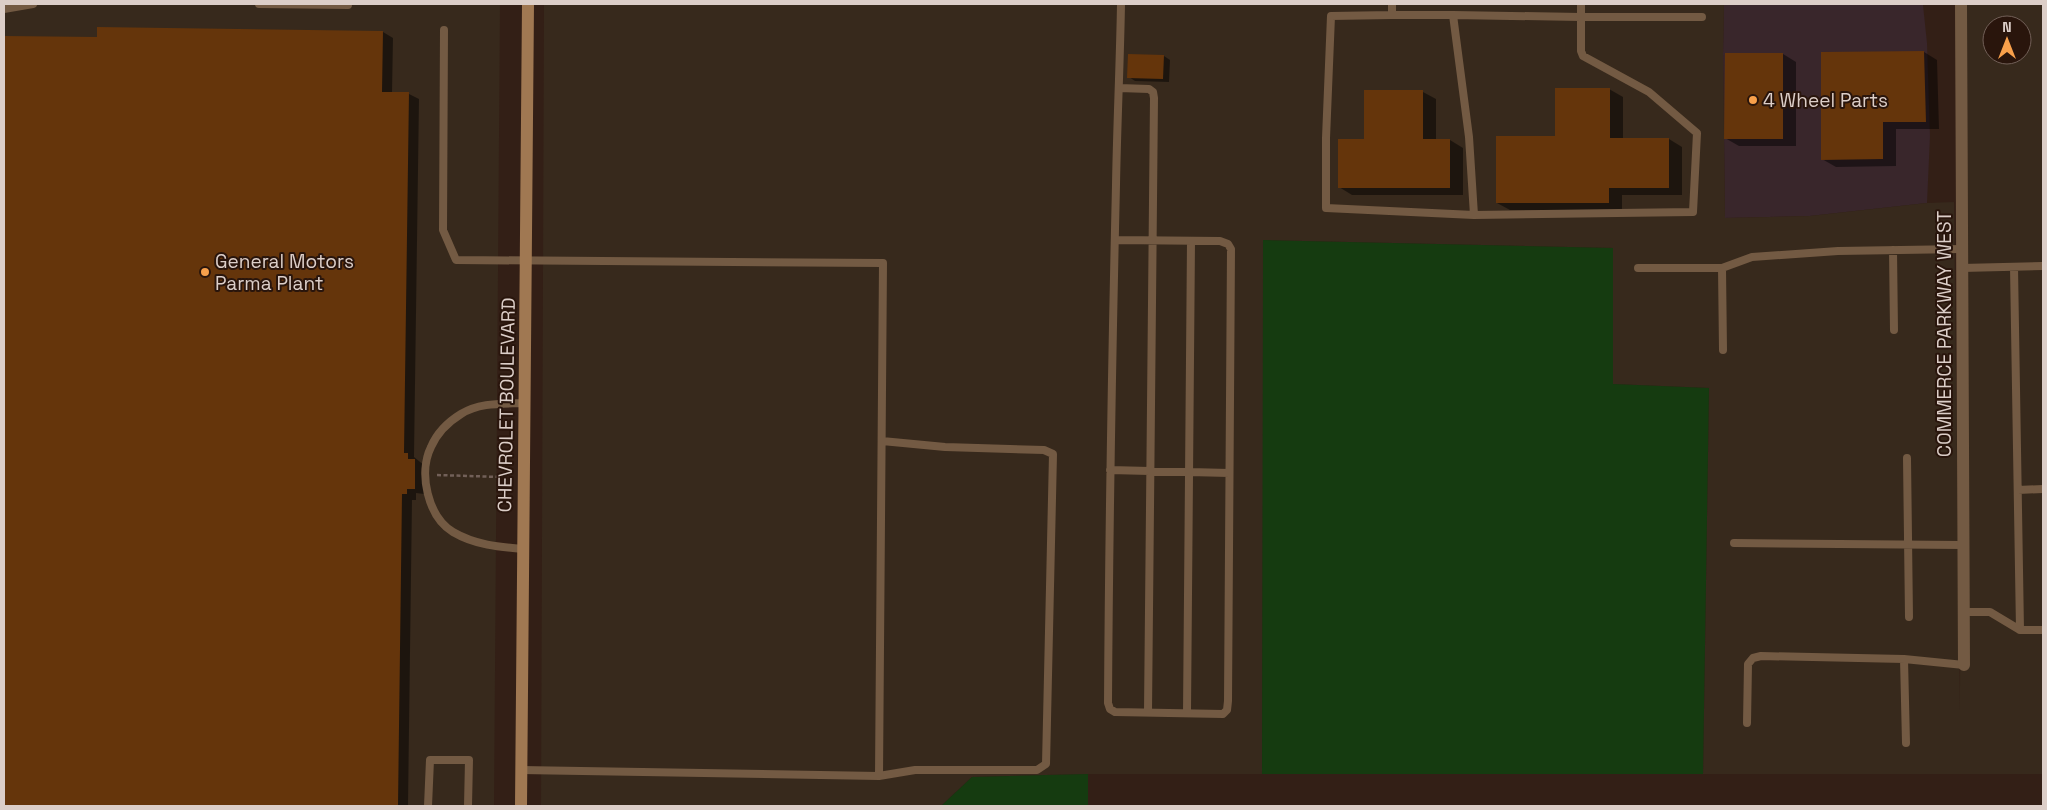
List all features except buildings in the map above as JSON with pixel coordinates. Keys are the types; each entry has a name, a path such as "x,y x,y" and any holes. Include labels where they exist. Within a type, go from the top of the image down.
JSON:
{"main road":[{"name":"CHEVROLET BOULEVARD","path":"520,806 528,4"}],"street":[{"name":"COMMERCE PARKWAY WEST","path":"1961,4 1964,665"}],"lane":[{"path":"4,9 32,4"},
{"path":"259,4 348,5"},
{"path":"1115,240 1220,241 1228,244 1231,249 1227,710 1223,714 1114,712 1108,703 1110,470 1115,240 1121,4"},
{"path":"1392,4 1392,15"},
{"path":"1581,4 1581,17 1581,51 1584,56 1649,92 1698,134 1693,212 1474,215 1326,208 1326,138 1331,16 1392,15 1581,17 1702,17"},
{"path":"1453,16 1468,138 1474,215"},
{"path":"444,30 443,230 456,260 883,264 879,776"},
{"path":"1119,88 1149,89 1153,92 1148,712"},
{"path":"1187,713 1191,241"},
{"path":"1638,268 1722,268 1752,257 1838,251 1962,249"},
{"path":"1893,250 1894,330"},
{"path":"1962,268 2043,266"},
{"path":"2014,267 2020,630"},
{"path":"1722,268 1723,350"},
{"path":"523,549 484,545 467,540 451,531 439,519 433,507 428,492 426,461 436,438 451,421 475,407 489,404 524,403"},
{"path":"521,770 879,776 915,770 1037,770 1046,764 1052,454 1044,450 944,447 882,441"},
{"path":"1907,458 1908,617"},
{"path":"1110,470 1229,472"},
{"path":"2018,490 2043,489"},
{"path":"1734,543 1963,545"},
{"path":"1964,612 1990,612 2020,630 2043,630"},
{"path":"1747,723 1748,664 1753,658 1761,656 1904,659 1964,665"},
{"path":"1904,659 1906,743"},
{"path":"428,806 430,760 469,760 468,806"}],"path":[{"path":"426,475 500,476"}],"shaded area":[{"name":"General Motors Parma Plant","path":"4,4 500,4 494,806 4,806"},
{"path":"544,4 1724,4 1725,218 1810,216 1927,203 1954,202 1960,712 1961,4 2043,4 2043,774 1703,774 1709,388 1613,384 1613,248 1264,240 1262,774 1088,774 972,777 941,806 541,806"},
{"path":"1724,4 1923,5 1927,43 1930,136 1927,203 1810,216 1725,218"}],"green space":[{"path":"1263,240 1613,248 1613,384 1709,388 1703,774 1262,774"},
{"path":"1088,774 1088,806 941,806 972,777"}],"place":[{"name":"4 Wheel Parts","path":"1753,100"},
{"name":"General Motors Parma Plant","path":"205,272"}]}
